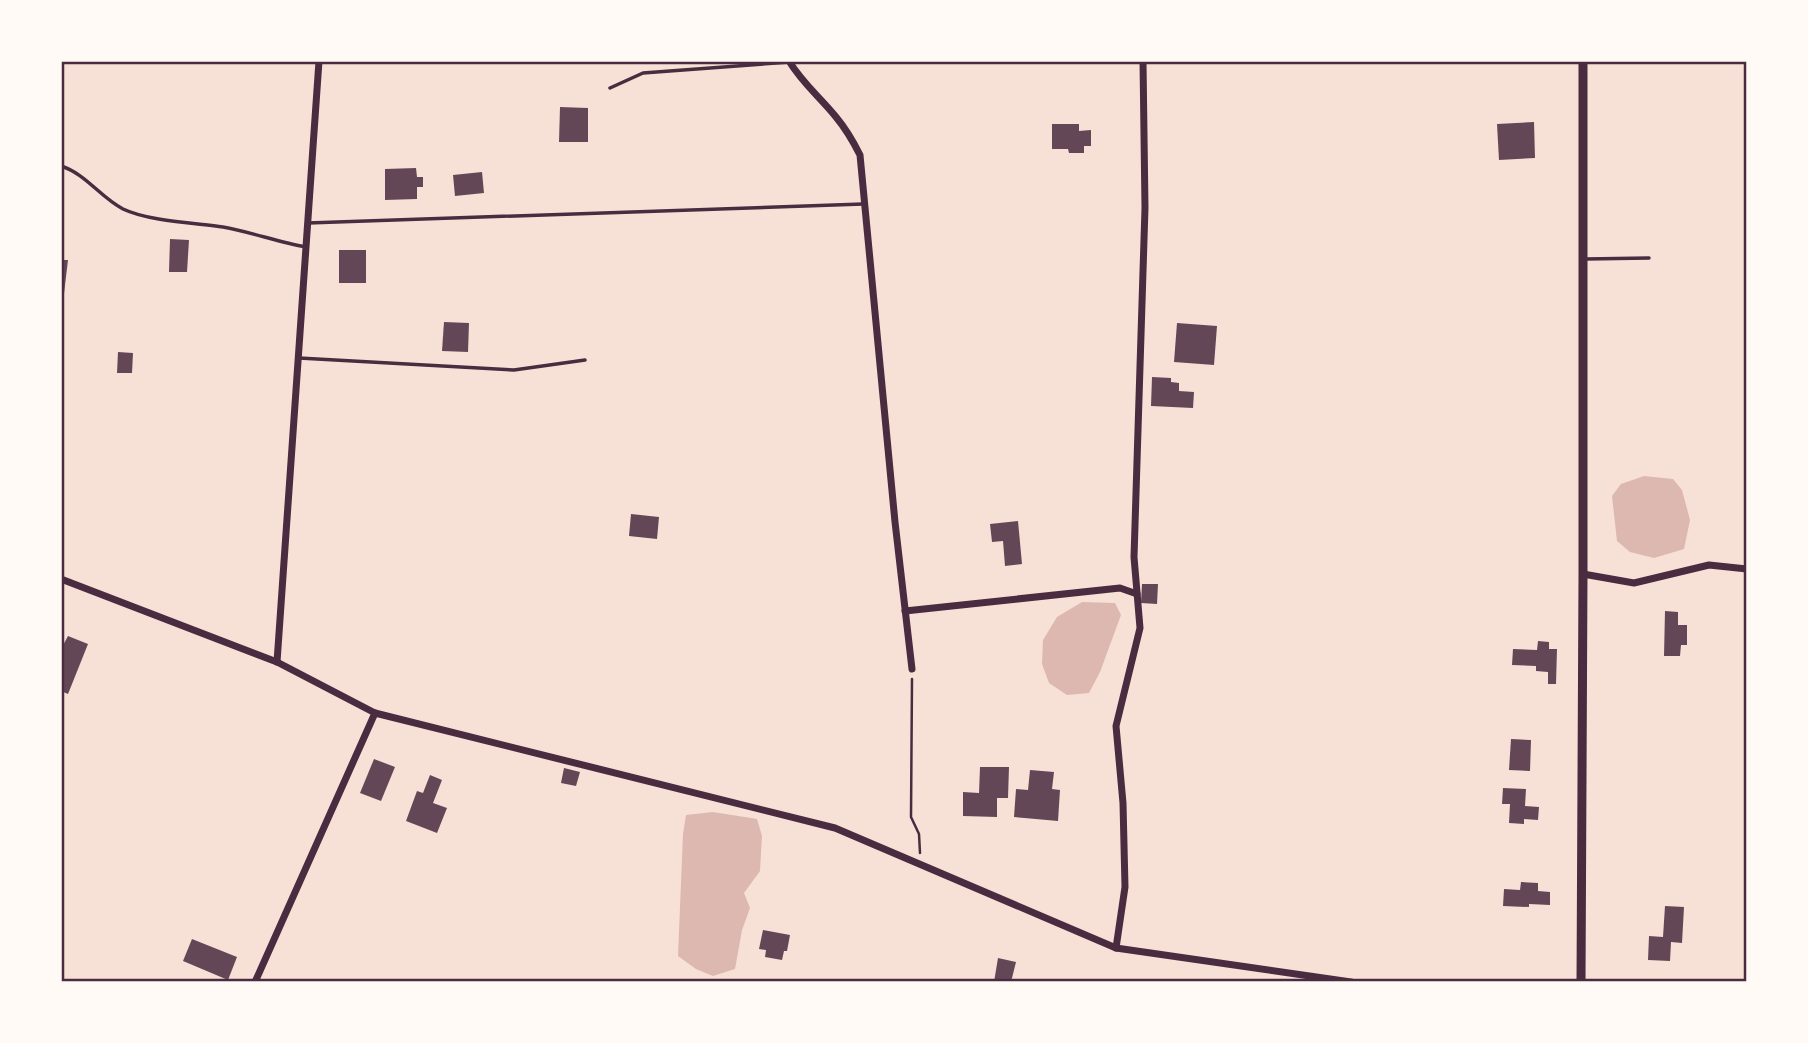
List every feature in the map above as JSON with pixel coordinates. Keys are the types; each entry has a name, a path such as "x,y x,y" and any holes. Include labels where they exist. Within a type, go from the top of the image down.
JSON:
{"street":[{"path":"277,662 319,61"},
{"path":"1116,948 1125,887 1123,803 1116,726 1140,628 1134,557 1145,208 1143,61"},
{"path":"1581,982 1583,61"},
{"path":"790,62 803,82 834,114 860,155 912,669"},
{"path":"1583,574 1633,583 1709,565 1747,569"},
{"path":"61,579 277,662 375,713 835,828 1116,948 1350,982"},
{"path":"905,611 1120,588 1137,594"},
{"path":"255,982 375,713"}],"lane":[{"path":"610,88 643,73 790,62"},
{"path":"61,166 86,179 123,209 154,218 226,228 306,247"},
{"path":"308,223 863,204"},
{"path":"1583,259 1649,258"},
{"path":"299,359 514,370 585,360"}],"path":[{"path":"912,669 911,817 919,834 920,863"}],"shaded area":[{"path":"1644,476 1673,479 1682,490 1690,520 1684,549 1654,558 1630,552 1617,541 1612,496 1621,484"},
{"path":"1082,602 1115,603 1121,615 1100,672 1089,693 1067,695 1049,683 1042,664 1043,640 1057,617"},
{"path":"713,812 757,819 762,836 760,871 744,893 750,908 742,930 735,969 713,976 696,969 678,956 686,815"}],"building":[{"path":"560,107 588,108 588,142 559,142"},
{"path":"1534,122 1535,158 1499,160 1497,124"},
{"path":"1052,124 1079,124 1079,131 1091,130 1091,146 1084,146 1084,153 1052,149"},
{"path":"416,168 417,177 423,177 423,187 417,187 417,199 385,200 385,169"},
{"path":"482,172 484,193 455,196 453,175"},
{"path":"170,239 189,240 187,272 169,272"},
{"path":"339,250 366,250 366,283 339,283"},
{"path":"61,260 68,260 63,302 61,301"},
{"path":"444,322 469,323 468,352 442,351"},
{"path":"1177,323 1217,326 1214,365 1174,362"},
{"path":"118,352 133,353 132,373 117,373"},
{"path":"1152,377 1171,378 1171,382 1179,383 1179,391 1194,392 1193,408 1151,406"},
{"path":"631,514 659,517 657,539 629,536"},
{"path":"1018,521 1022,564 1005,566 1003,541 992,542 990,524"},
{"path":"1142,584 1158,584 1157,604 1141,603"},
{"path":"1665,611 1678,612 1678,625 1687,625 1687,645 1681,645 1680,656 1664,656"},
{"path":"68,636 88,644 68,694 61,691 61,649"},
{"path":"1538,641 1549,642 1549,649 1557,649 1556,684 1548,684 1548,672 1536,671 1536,666 1512,665 1513,649 1537,650"},
{"path":"1511,739 1531,740 1530,771 1509,770"},
{"path":"374,759 395,767 381,801 360,793"},
{"path":"980,767 1009,767 1008,798 997,798 997,817 963,816 963,792 979,793"},
{"path":"564,768 580,772 576,786 561,783"},
{"path":"1030,770 1054,772 1052,789 1060,790 1058,821 1014,817 1016,789 1028,790"},
{"path":"430,775 442,780 433,803 447,808 437,833 406,821 417,791 423,793"},
{"path":"1503,788 1526,789 1525,806 1539,807 1538,820 1524,819 1524,824 1509,823 1510,804 1502,804"},
{"path":"1521,882 1538,883 1538,891 1550,892 1550,905 1503,906 1504,889 1520,890"},
{"path":"1665,906 1684,907 1682,943 1671,942 1670,961 1648,960 1649,936 1663,937"},
{"path":"763,930 790,935 782,960 765,957 766,950 759,949"},
{"path":"192,939 237,957 228,980 183,961"},
{"path":"998,958 1016,962 1011,982 994,982"}]}
